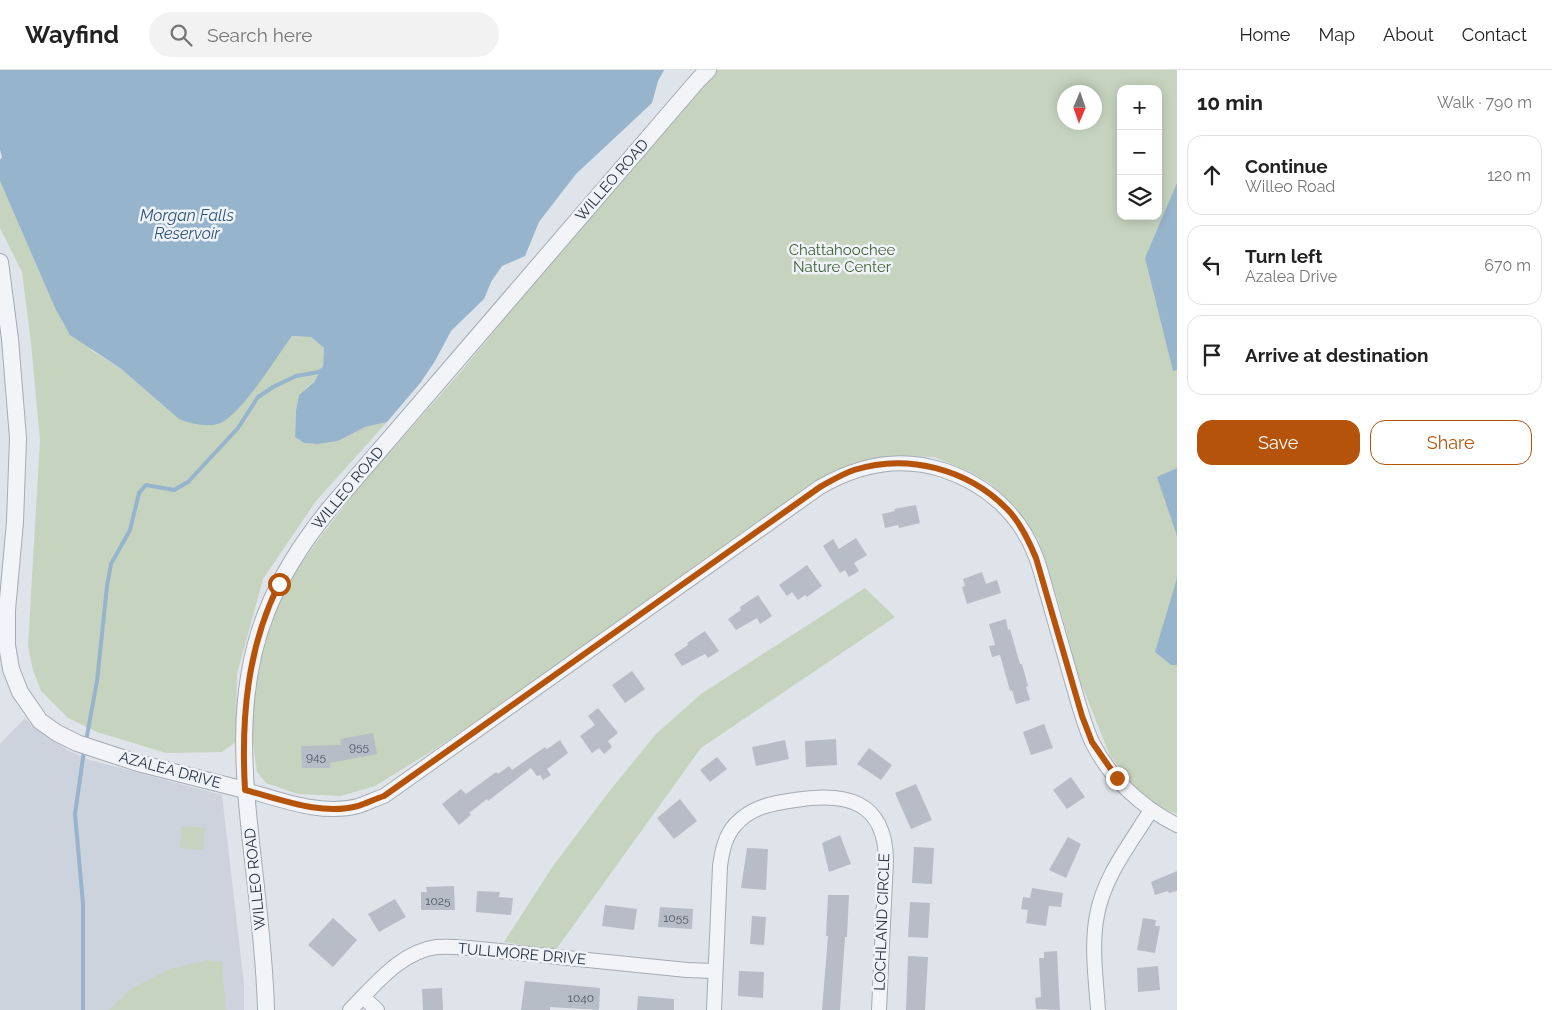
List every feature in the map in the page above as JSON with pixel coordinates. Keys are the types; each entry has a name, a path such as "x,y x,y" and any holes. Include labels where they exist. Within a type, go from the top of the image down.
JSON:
{"street":[{"name":"WILLEO ROAD","path":"266,1010 262,942 245,790 244,763 246,698 253,654 272,598 302,545 330,508 708,70"},
{"name":"AZALEA DRIVE","path":"0,262 10,339 18,438 15,522 7,616 8,656 17,686 33,712 46,725 84,746 138,763 310,806 331,809 357,806 384,796 820,487 854,471 870,466 906,463 936,468 965,478 994,497 1007,509 1026,534 1036,558 1082,716 1092,742 1130,793 1151,810 1177,825"},
{"name":"LOCHLAND CIRCLE","path":"714,1010 720,866 725,844 735,824 757,808 816,797 842,798 864,807 881,829 884,838 885,868 879,1010"},
{"path":"1098,1010 1094,945 1097,914 1102,894 1110,875 1151,810"},
{"name":"TULLMORE DRIVE","path":"350,1010 388,972 401,962 416,954 436,948 469,948 715,971"},
{"path":"363,997 377,1010"}],"shaded area":[{"path":"25,718 33,727 69,751 90,760 222,795 244,984 244,1010 0,1010 0,744"}],"green space":[{"name":"Chattahoochee Nature Center","path":"707,70 1177,70 1177,814 1162,808 1138,791 1110,756 1079,678 1061,611 1038,539 1015,506 988,482 968,471 934,457 896,456 853,463 803,489 730,551 432,751 375,786 341,796 298,794 266,783 257,772 251,728 259,660 271,624 290,579 360,486 464,368"},
{"path":"0,181 55,308 91,350 120,368 179,419 244,401 292,336 311,337 324,348 323,366 314,381 299,395 296,410 295,437 304,443 318,444 338,441 365,427 387,422 316,501 263,579 237,674 236,742 222,752 166,753 97,732 68,718 41,691 33,670 28,646 40,440 22,272 0,228"},
{"path":"865,588 895,617 701,748 555,951 504,942 553,866 608,793 656,734 701,694"},
{"path":"182,826 205,828 203,850 180,848"},
{"path":"208,960 222,962 226,1010 109,1010 131,989 169,969"}],"water":[{"name":"Morgan Falls Reservoir","path":"0,70 664,70 658,81 652,103 576,174 539,222 525,256 502,266 491,282 484,299 451,331 421,382 387,422 365,427 338,441 318,444 304,443 295,437 296,410 299,395 314,382 323,366 324,348 311,337 292,336 242,405 224,421 208,425 190,423 179,419 120,368 70,335 55,308 0,181 0,160 2,157 0,150"},
{"path":"1177,183 1177,370 1173,371 1145,258"},
{"path":"1177,468 1177,536 1157,477"},
{"path":"1177,578 1177,665 1171,665 1155,652"}],"building":[{"path":"916,505 920,523 899,528 898,525 885,528 882,514 895,511 894,509"},
{"path":"856,538 867,555 854,563 859,571 849,577 845,570 840,573 823,546 833,539 839,549"},
{"path":"807,565 822,586 807,597 805,595 798,600 792,592 787,596 779,585"},
{"path":"982,572 986,584 997,580 1001,593 967,604 962,587 965,586 963,579"},
{"path":"758,595 772,616 760,624 757,618 736,630 728,619 741,610 740,607"},
{"path":"1006,619 1020,664 1022,664 1030,700 1016,704 1012,690 1010,691 1000,655 992,657 989,646 995,645 989,624"},
{"path":"705,631 719,651 708,658 705,654 682,666 674,654"},
{"path":"632,671 645,689 625,703 612,685"},
{"path":"598,708 618,733 608,741 612,747 604,754 599,748 592,753 580,736 595,725 588,716"},
{"path":"1044,724 1053,748 1031,755 1023,732"},
{"path":"373,733 377,754 330,763 330,768 302,768 301,746 341,745 340,739"},
{"path":"836,739 837,765 806,767 805,741"},
{"path":"560,740 568,753 547,769 551,775 543,780 531,768 469,813 471,815 459,825 442,804 461,789 466,794 496,772 498,774 509,766 512,770 545,747 547,749"},
{"path":"785,740 789,759 756,766 752,747"},
{"path":"869,748 892,765 881,780 857,764"},
{"path":"717,757 727,769 710,782 700,770"},
{"path":"1071,777 1085,797 1067,809 1053,790"},
{"path":"916,784 932,820 911,829 895,793"},
{"path":"680,799 697,821 674,839 657,818"},
{"path":"840,835 851,864 829,872 822,843"},
{"path":"1068,837 1081,844 1066,878 1049,870"},
{"path":"914,847 934,848 932,884 912,883"},
{"path":"747,848 768,849 766,890 741,888"},
{"path":"1177,871 1177,891 1169,893 1168,891 1155,895 1151,882"},
{"path":"454,886 455,910 421,910 421,892 427,892 426,887"},
{"path":"1032,888 1063,893 1061,907 1049,906 1046,926 1026,923 1028,910 1021,909 1023,897 1030,898"},
{"path":"477,891 500,892 499,897 513,898 511,915 476,912"},
{"path":"828,895 849,895 840,1010 822,1010 828,936 826,936"},
{"path":"395,899 406,917 379,932 368,914"},
{"path":"910,902 930,903 928,938 908,937"},
{"path":"605,905 637,909 634,930 602,926"},
{"path":"660,907 693,909 692,929 658,927"},
{"path":"752,916 766,917 764,945 750,944"},
{"path":"333,918 357,940 333,967 308,945"},
{"path":"1143,918 1156,920 1155,926 1160,926 1155,953 1137,950"},
{"path":"1057,951 1060,1010 1036,1009 1035,998 1041,997 1039,958 1044,958 1044,952"},
{"path":"908,956 928,957 925,1010 906,1010"},
{"path":"1158,966 1160,990 1138,992 1137,968"},
{"path":"739,971 764,972 763,998 738,996"},
{"path":"525,981 600,988 599,1010 550,1007 550,1010 521,1010"},
{"path":"442,988 443,1010 423,1010 422,989"},
{"path":"638,996 674,999 674,1010 637,1010"}],"waterway":[{"path":"86,741 97,681 111,564 130,530 139,493 146,485 174,490 188,482 238,428 258,397 296,376 322,370"},
{"path":"83,1010 83,904 75,814 84,751"}],"route":[{"path":"279,584 261,626 250,669 246,698 244,739 245,790 310,806 331,809 357,806 384,796 835,478 870,466 890,463 906,463 936,468 965,478 994,497 1007,509 1026,534 1036,558 1082,716 1092,742 1117,778"}]}
